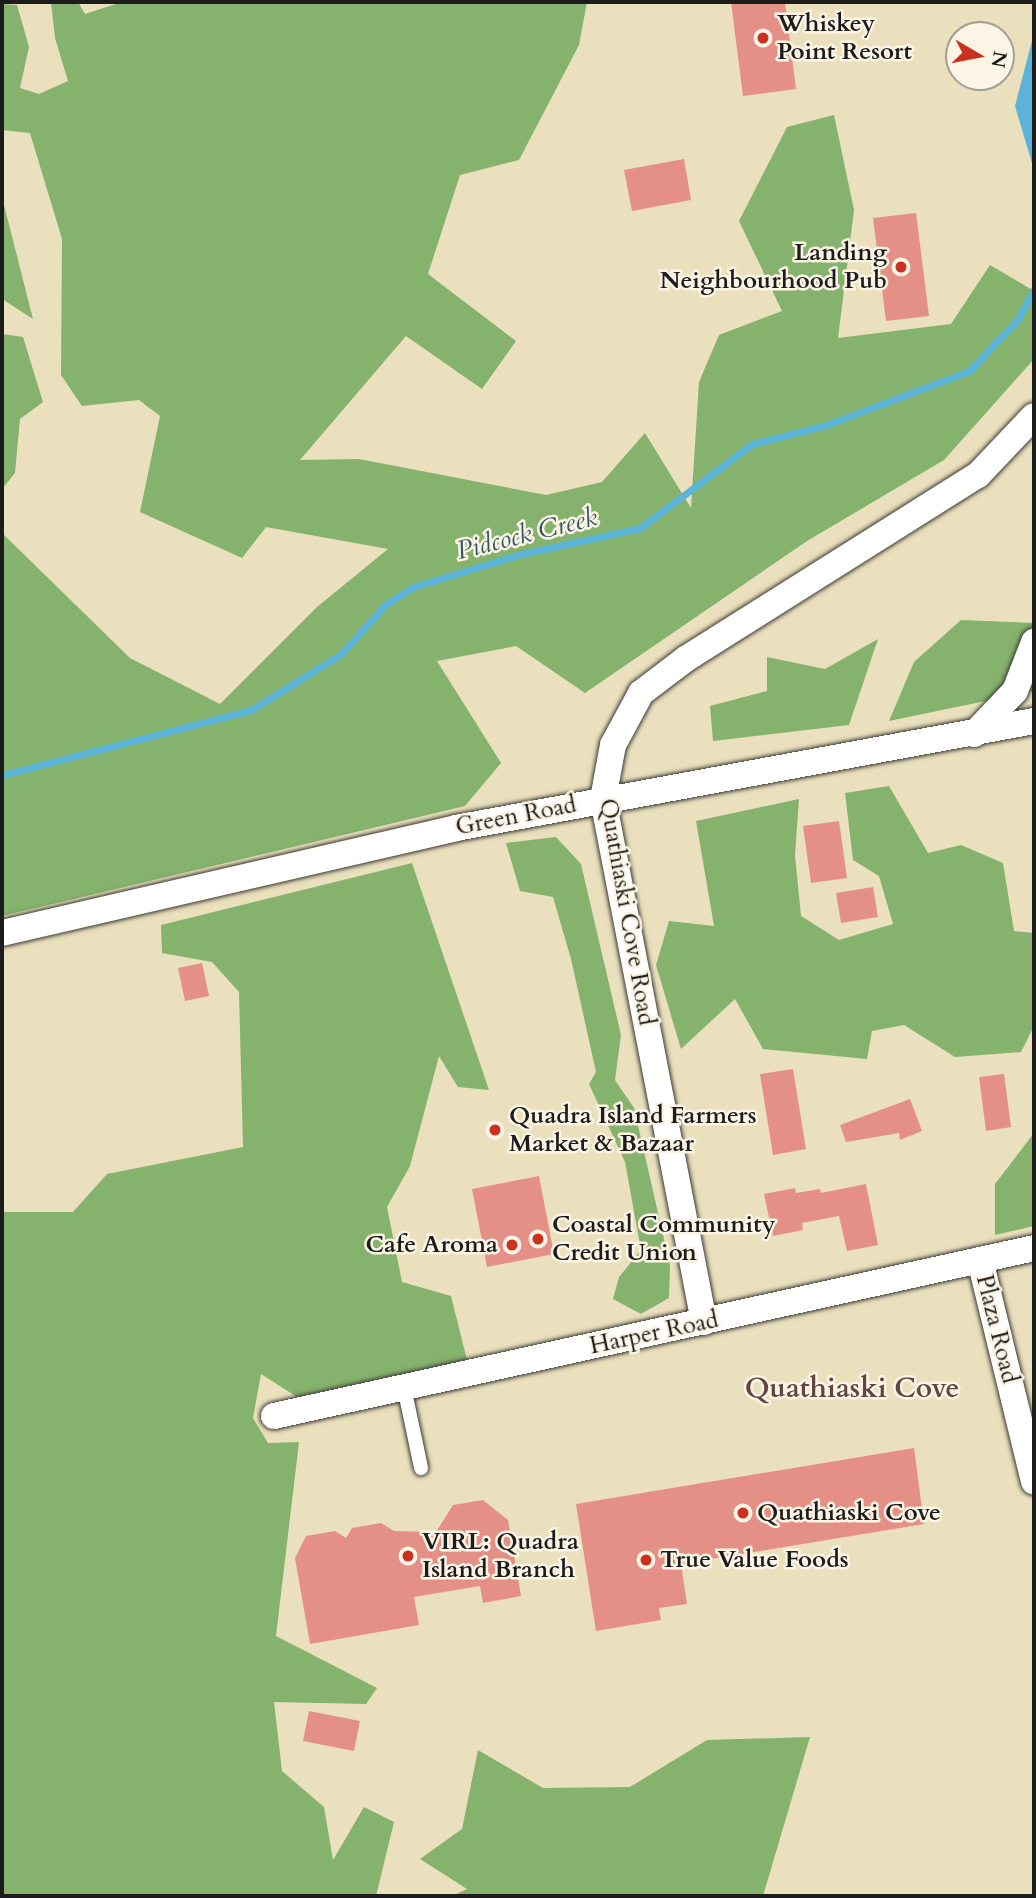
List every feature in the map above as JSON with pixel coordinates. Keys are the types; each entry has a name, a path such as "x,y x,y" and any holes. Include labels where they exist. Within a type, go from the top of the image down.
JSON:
{"street":[{"name":"Quathiaski Cove Road","path":"704,1322 603,799 613,745 641,693 687,658 978,475 1034,416"},
{"path":"974,734 1015,691 1034,642"},
{"name":"Green Road","path":"2,933 456,828 1034,721"},
{"name":"Harper Road","path":"274,1416 1034,1248"},
{"name":"Plaza Road","path":"980,1260 1034,1481"}],"lane":[{"path":"404,1387 421,1468"}],"green space":[{"path":"51,2 78,2 85,14 122,2 587,2 579,45 519,160 460,175 428,274 516,341 482,389 406,336 300,460 359,459 546,495 602,482 645,433 691,508 699,382 719,335 782,311 739,221 787,127 834,115 854,210 838,338 951,324 990,265 1034,291 1034,359 944,460 807,541 585,693 516,646 437,661 501,763 465,806 2,916 2,533 130,658 220,704 317,607 388,549 266,527 242,558 140,512 160,416 139,400 82,406 61,375 62,239 30,133 2,130 2,4 17,5 29,47 20,88 39,94 68,81 55,38"},
{"path":"2,197 33,319 2,299"},
{"path":"2,334 23,337 43,402 20,419 15,473 2,489"},
{"path":"961,620 1034,623 1034,691 889,721 914,662"},
{"path":"878,639 849,725 713,741 710,706 767,691 767,657 825,669"},
{"path":"889,786 928,853 961,845 1003,863 1014,931 1034,933 1034,1026 1021,1052 955,1057 904,1025 872,1031 867,1059 763,1049 735,999 681,1049 656,965 669,921 714,926 696,821 799,799 795,855 801,916 839,940 893,924 879,876 853,860 845,793"},
{"path":"556,837 581,864 621,1035 615,1080 634,1108 670,1265 669,1298 641,1314 613,1299 619,1277 641,1250 625,1162 589,1084 596,1072 571,959 553,897 520,891 506,843"},
{"path":"412,863 489,1090 458,1087 439,1056 410,1166 387,1207 402,1282 451,1296 467,1360 297,1397 261,1374 253,1418 268,1443 299,1442 276,1636 377,1688 366,1704 274,1702 282,1771 324,1807 333,1860 364,1807 394,1822 376,1896 2,1896 2,1212 73,1212 107,1174 243,1147 239,992 212,962 162,953 161,925"},
{"path":"1034,1133 1034,1226 995,1235 995,1184"},
{"path":"810,1737 763,1896 452,1896 467,1889 420,1859 462,1829 478,1750 543,1788 630,1787 707,1740"}],"water":[{"path":"1034,33 1034,170 1015,106"}],"building":[{"name":"Whiskey Point Resort","path":"731,2 785,2 796,89 743,96"},
{"path":"684,159 691,200 632,211 624,170"},
{"name":"Landing Neighbourhood Pub","path":"916,213 929,316 886,321 873,218"},
{"path":"839,821 847,878 811,883 803,826"},
{"path":"873,887 878,917 841,923 836,893"},
{"path":"202,963 209,996 185,1001 178,968"},
{"path":"793,1069 806,1149 773,1155 760,1074"},
{"path":"1004,1074 1011,1127 986,1131 979,1077"},
{"path":"910,1099 922,1131 900,1140 899,1133 846,1142 840,1125"},
{"path":"539,1176 554,1254 487,1267 472,1189"},
{"path":"866,1184 878,1245 847,1251 839,1216 802,1223 803,1230 773,1236 764,1194 795,1188 796,1193 820,1189 821,1193"},
{"path":"914,1448 924,1524 681,1564 687,1604 659,1608 661,1620 596,1631 576,1504"},
{"path":"483,1500 508,1520 521,1596 483,1603 480,1586 414,1597 419,1625 310,1644 295,1558 306,1536 335,1531 346,1538 352,1528 381,1523 394,1531 436,1532 453,1505"},
{"path":"309,1711 360,1721 354,1751 303,1741"}],"waterway":[{"name":"Pidcock Creek","path":"2,775 251,710 341,654 385,605 413,587 521,554 640,528 752,444 826,425 969,371 1018,319 1034,289"}],"place":[{"name":"Whiskey Point Resort","path":"763,38"},
{"name":"Landing Neighbourhood Pub","path":"901,267"},
{"name":"Quadra Island Farmers Market & Bazaar","path":"495,1130"},
{"name":"Coastal Community Credit Union","path":"538,1239"},
{"name":"Cafe Aroma","path":"512,1245"},
{"name":"Quathiaski Cove","path":"743,1513"},
{"name":"VIRL: Quadra Island Branch","path":"408,1556"},
{"name":"True Value Foods","path":"646,1560"}],"district":[{"name":"Quathiaski Cove","path":"852,1388"}]}
